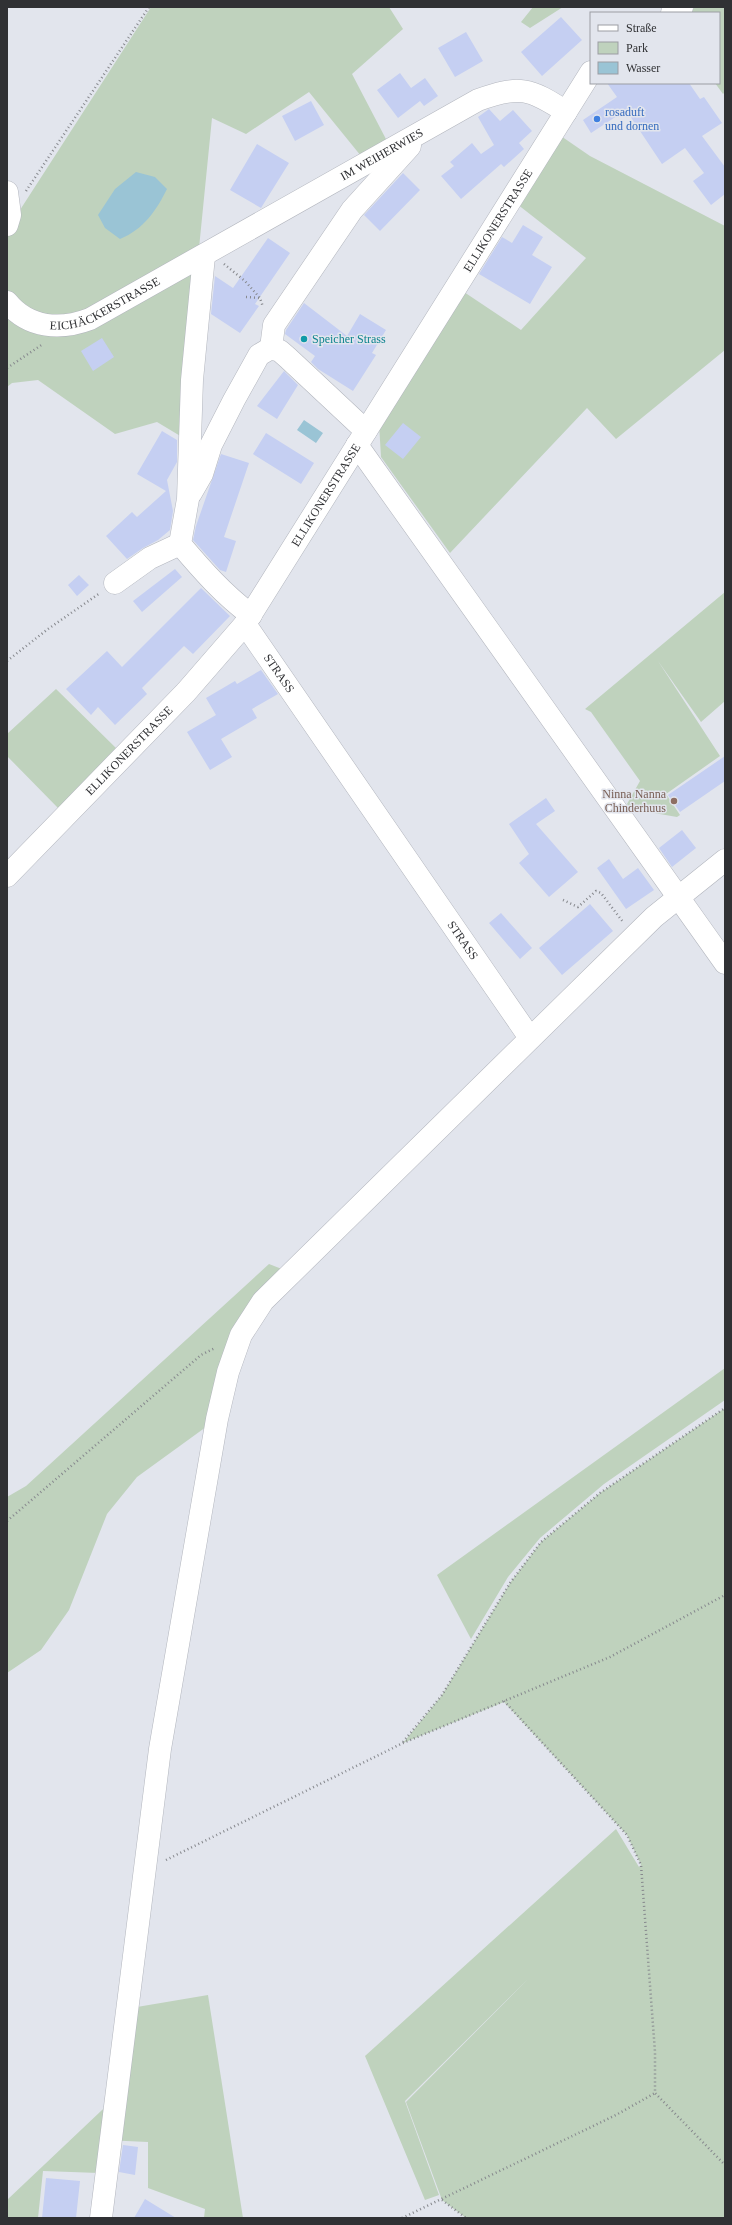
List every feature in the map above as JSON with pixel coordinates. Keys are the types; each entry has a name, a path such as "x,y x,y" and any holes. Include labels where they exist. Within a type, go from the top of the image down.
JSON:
{"street":[{"name":"ELLIKONERSTRASSE","path":"7,876 186,692 248,620 590,74"},
{"name":"IM WEIHERWIES","path":"204,256 478,100 503,90 524,90 546,99 566,112"},
{"path":"271,348 274,325 352,210 424,130"},
{"path":"7,192 9,220"},
{"path":"115,583 150,558 180,544 188,499 192,380 204,256"},
{"name":"EICHÄCKERSTRASSE","path":"7,302 25,318 45,326 71,326 90,319 204,256"},
{"path":"188,499 202,474 211,445 259,355 271,348 280,351 362,438 678,898 725,963"},
{"name":"STRASS","path":"180,544 207,576 232,600 248,620 530,1038"},
{"path":"101,2218 160,1749 217,1419 228,1372 241,1335 263,1300 634,936 654,917 725,860"}],"path":[{"path":"9,220 149,7"},
{"path":"226,266 255,290 260,298 263,308"},
{"path":"246,297 260,298"},
{"path":"7,368 45,343"},
{"path":"7,661 48,629 115,583"},
{"path":"563,900 578,907 596,891 602,893 634,936"},
{"path":"7,1521 201,1355 241,1335"},
{"path":"403,1743 442,1695 510,1583 541,1542 600,1493 725,1408"},
{"path":"146,1861 161,1862 403,1743 610,1657 725,1595"},
{"path":"504,1702 627,1835 641,1865 655,2052 655,2093 725,2165"},
{"path":"402,2218 616,2115 655,2093"},
{"path":"442,2200 466,2218"}],"green space":[{"path":"151,7 389,7 403,29 352,74 387,141 361,156 309,92 246,134 212,118 199,248 187,440 157,422 115,434 38,380 12,383 7,387 7,221 9,227"},
{"path":"533,7 563,7 530,28 521,22"},
{"path":"696,7 725,7 725,92 723,94 716,84 720,84 720,12 688,12"},
{"path":"558,134 590,156 725,226 725,350 616,439 587,408 450,553 381,457 379,423 461,290 521,330 586,258 517,204"},
{"path":"725,592 725,701 701,722 658,661 720,756 666,794 680,815 677,817 631,809 627,804 640,781 591,712 585,709"},
{"path":"56,689 117,749 58,808 7,756 7,734"},
{"path":"269,1264 292,1273 263,1301 217,1419 137,1477 107,1514 69,1610 41,1650 7,1673 7,1497 26,1486"},
{"path":"725,1368 725,1400 604,1484 540,1538 508,1577 471,1639 437,1575"},
{"path":"725,1408 725,2218 466,2218 442,2200 406,2102 528,1979 405,2101 439,2195 425,2200 365,2056 616,1829 639,1867 641,1865 627,1835 504,1702 403,1743 442,1695 510,1583 541,1542 600,1493"},
{"path":"208,1995 243,2218 204,2218 205,2209 148,2188 148,2142 104,2140 99,2173 43,2171 38,2218 7,2218 7,2200 120,2093 131,2008"}],"water":[{"path":"136,172 155,177 167,189 154,212 143,225 120,239 105,228 98,215 115,189"},
{"path":"304,420 323,433 316,443 297,430"}],"building":[{"path":"561,17 582,40 542,76 521,52"},
{"path":"466,32 483,61 455,77 438,48"},
{"path":"400,73 411,88 425,78 438,96 424,106 420,101 398,118 377,90"},
{"path":"608,84 690,84 700,99 704,97 722,123 702,136 725,167 725,194 711,205 693,181 704,173 685,148 662,164 626,110 591,133 583,120 617,97"},
{"path":"311,101 324,125 295,141 282,116"},
{"path":"489,109 500,121 513,110 532,131 519,143 524,149 504,167 501,164 461,199 441,176 454,166 450,162 472,143 481,154 494,145 478,117"},
{"path":"257,144 289,163 261,208 230,190"},
{"path":"403,173 420,190 380,231 364,215"},
{"path":"523,225 543,237 532,255 552,267 530,304 479,274 502,237 512,243"},
{"path":"268,238 290,253 255,304 259,306 240,333 211,314 215,276 233,288"},
{"path":"304,303 347,336 360,314 386,330 372,353 376,355 353,391 318,369 311,362 315,356 285,334 286,330"},
{"path":"102,338 114,357 93,371 81,351"},
{"path":"284,371 298,385 277,419 257,406"},
{"path":"403,423 421,437 403,459 385,445"},
{"path":"162,431 177,440 177,462 167,480 173,511 170,530 158,540 127,559 106,536 132,512 137,517 166,491 137,474"},
{"path":"266,433 314,463 301,484 253,454"},
{"path":"221,454 249,463 224,537 236,541 226,572 220,570 193,540 196,526"},
{"path":"175,569 182,577 142,612 133,601"},
{"path":"79,575 89,585 77,596 68,585"},
{"path":"201,588 230,616 193,654 184,646 142,688 147,694 115,725 98,707 91,715 66,689 107,651 122,667"},
{"path":"261,670 278,694 252,709 257,718 221,739 232,757 210,770 187,732 216,715 206,698 235,681 237,684"},
{"path":"725,756 725,781 680,812 668,795"},
{"path":"546,798 555,811 536,824 578,872 549,897 519,863 529,854 509,824"},
{"path":"682,830 696,848 672,867 659,848"},
{"path":"609,859 623,879 638,868 654,890 626,909 597,868"},
{"path":"590,904 613,931 562,975 539,948"},
{"path":"501,913 532,948 520,959 489,923"},
{"path":"123,2145 138,2147 135,2175 119,2172"},
{"path":"46,2178 80,2181 76,2218 42,2218"},
{"path":"145,2199 176,2218 134,2218"}],"place":[{"name":"rosaduft und dornen","path":"597,119"},
{"name":"Speicher Strass","path":"304,339"},
{"name":"Ninna Nanna Chinderhuus","path":"674,801"}]}
